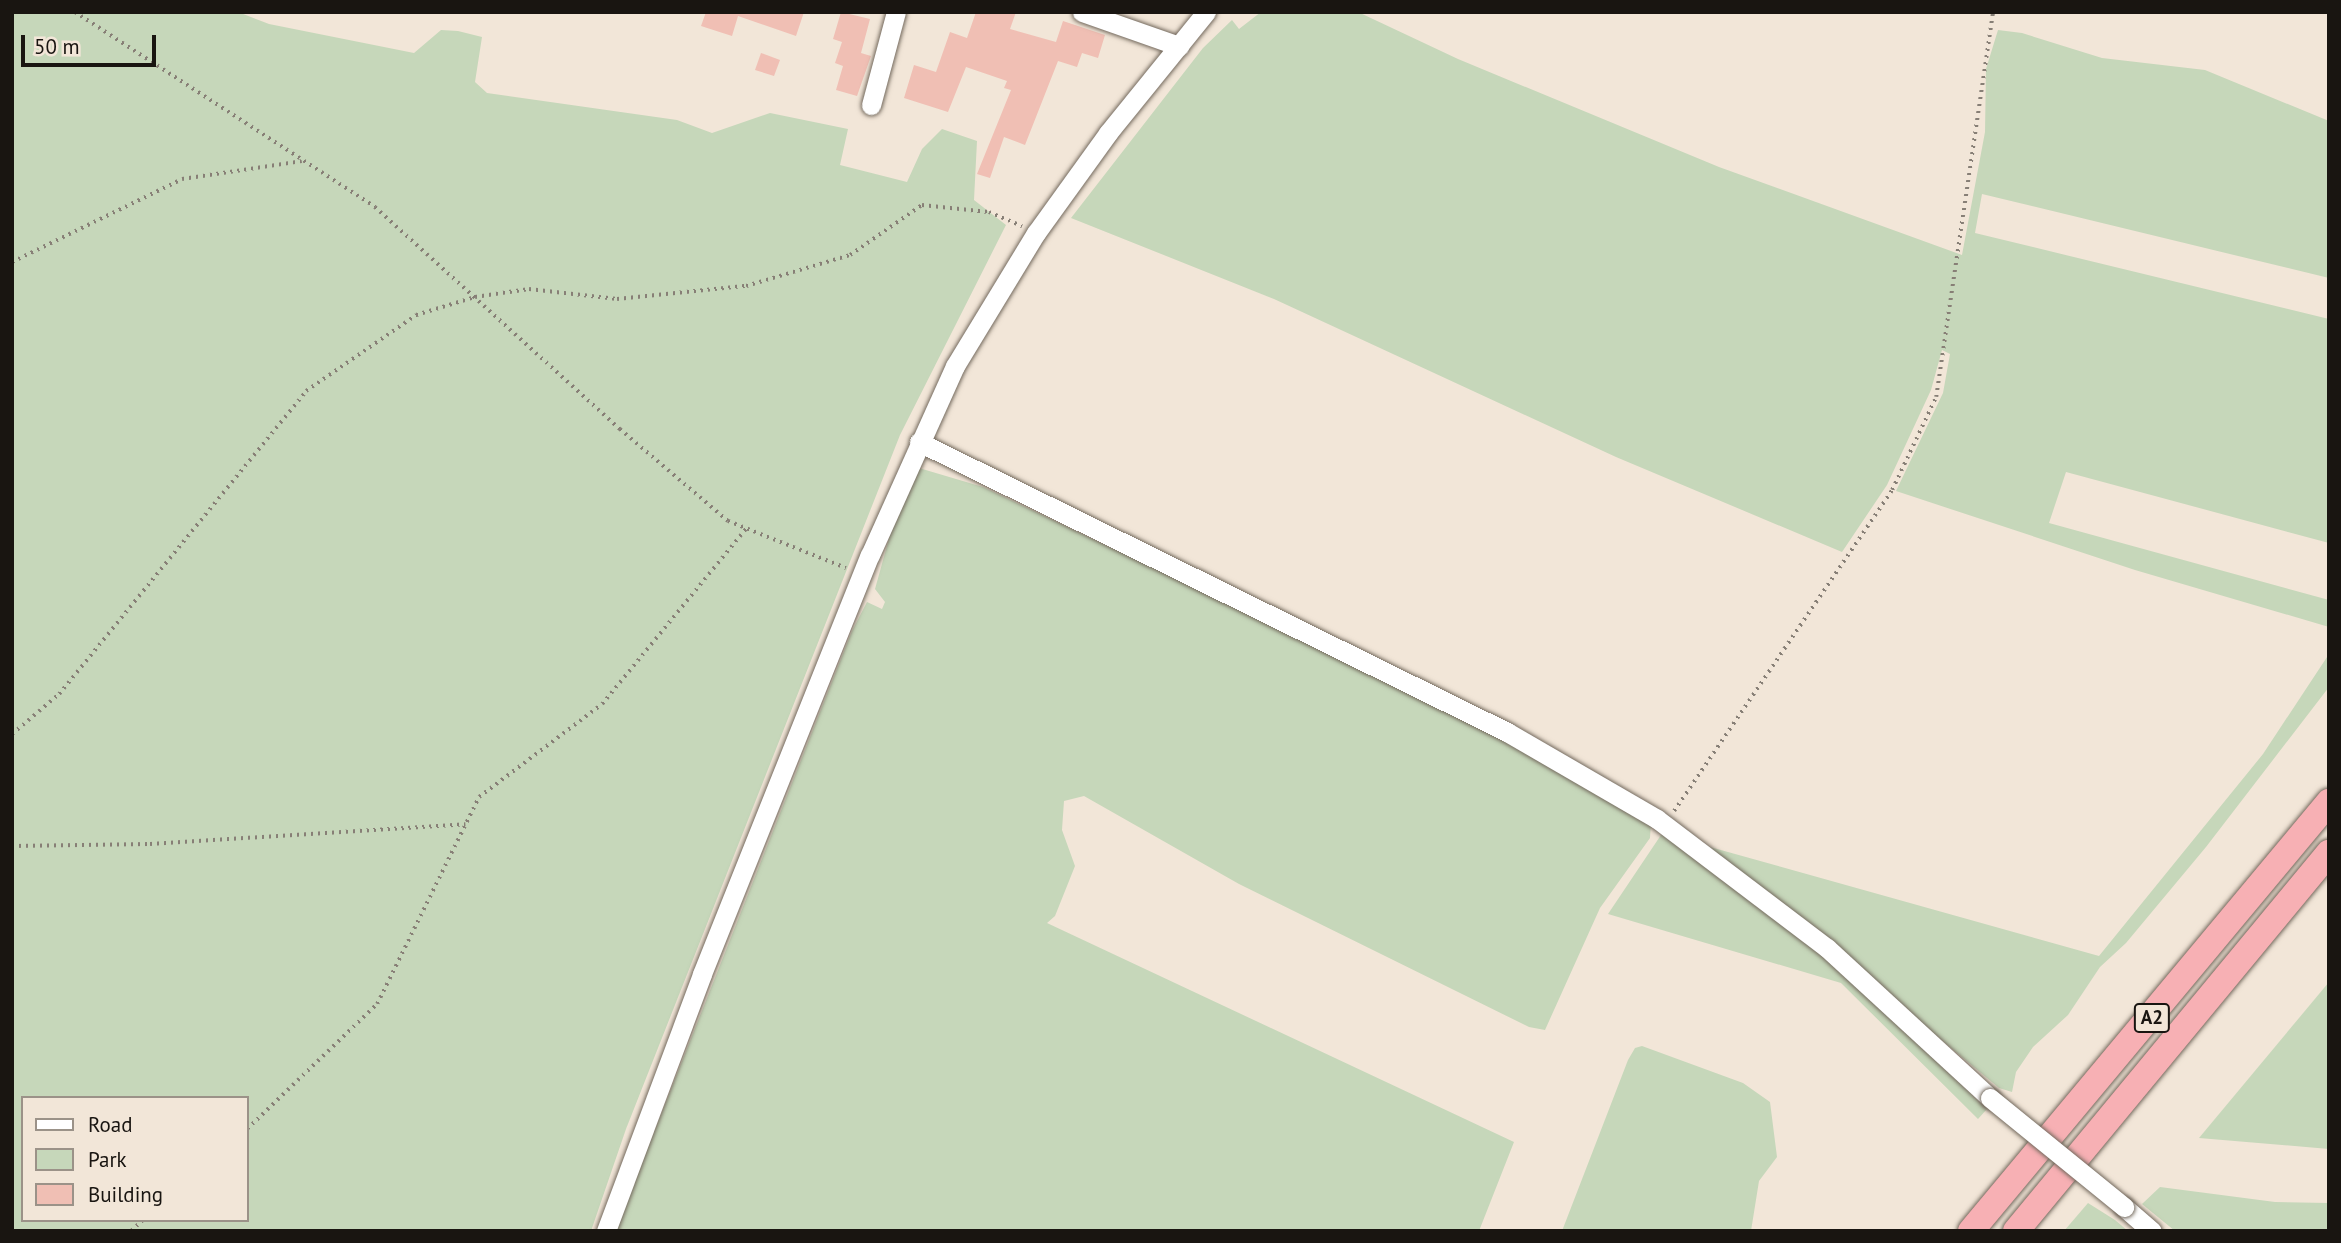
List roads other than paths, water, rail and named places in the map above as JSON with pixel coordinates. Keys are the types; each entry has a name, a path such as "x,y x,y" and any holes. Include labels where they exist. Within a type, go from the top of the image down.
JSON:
{"highway":[{"name":"A2","path":"1971,1231 2329,802"},
{"name":"A2","path":"2016,1231 2329,853"}],"street":[{"path":"871,105 896,12"},
{"path":"1082,12 1179,46"},
{"path":"606,1231 702,974 862,575 955,366 1037,232 1206,12"},
{"path":"919,442 1507,732 1665,824 1827,948 1990,1098 2152,1231"}]}
